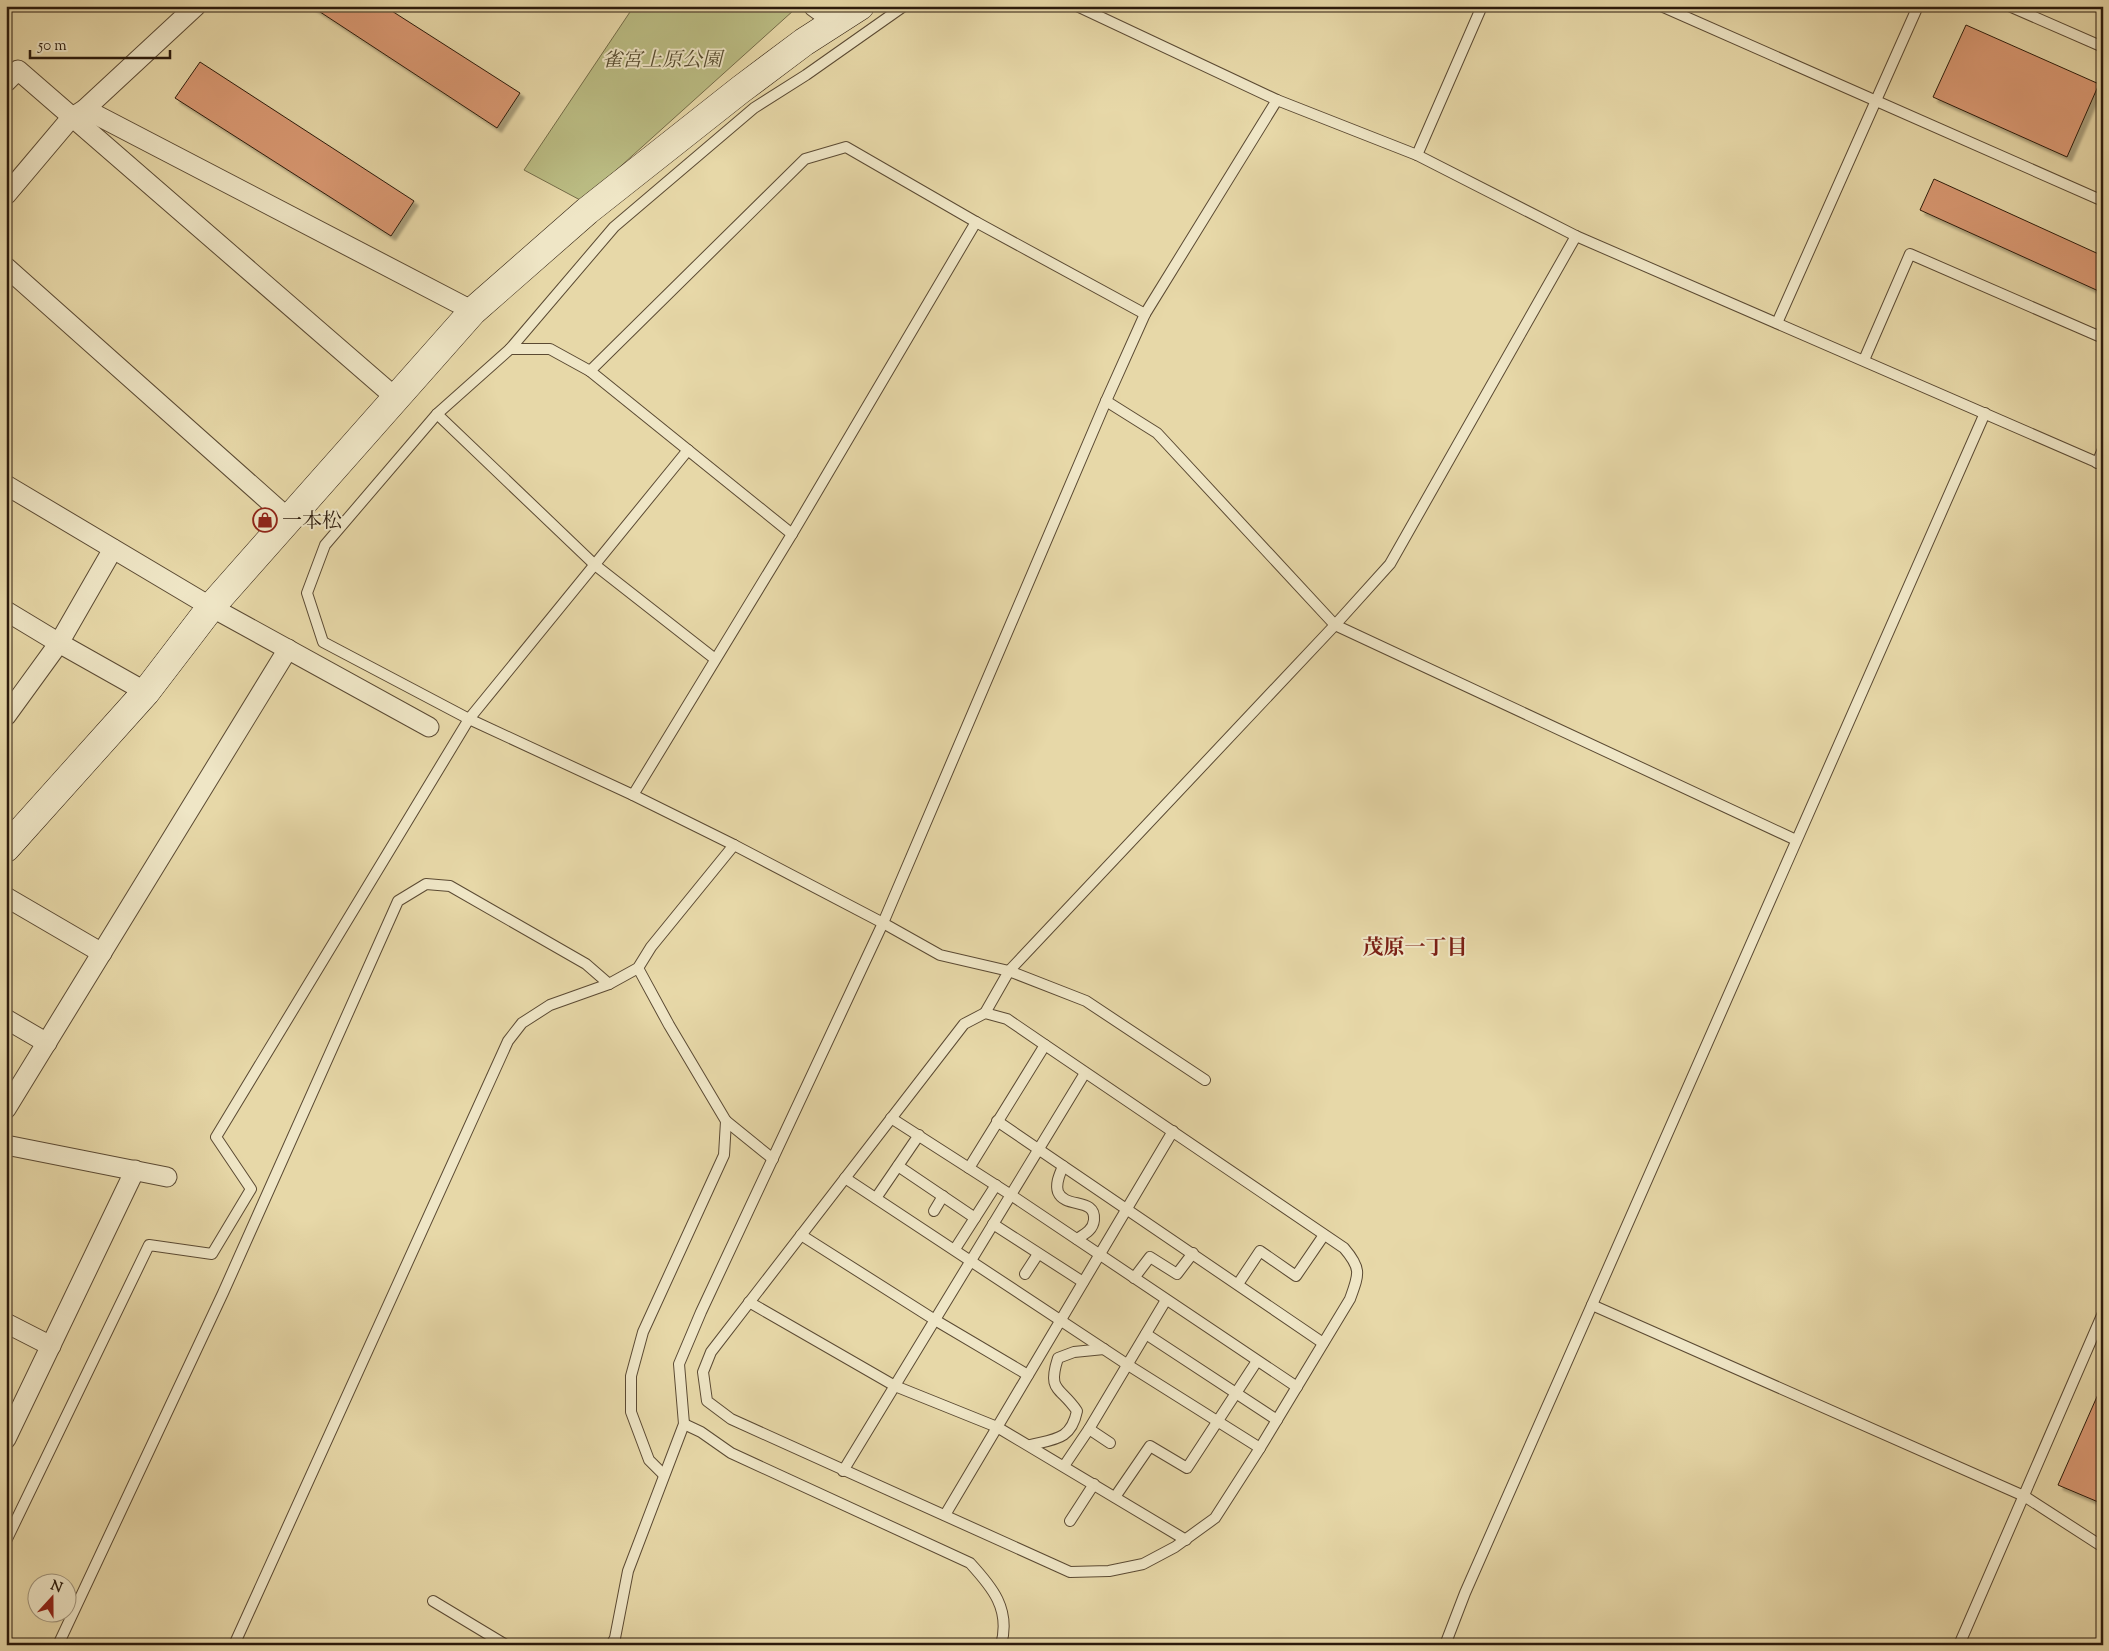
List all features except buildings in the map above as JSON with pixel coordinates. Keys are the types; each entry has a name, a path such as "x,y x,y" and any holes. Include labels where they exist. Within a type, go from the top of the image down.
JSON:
{"street":[{"path":"6,195 78,114 196,6"},
{"path":"813,6 836,23"},
{"path":"6,848 146,692 211,607 473,311 587,210 804,42 860,6"},
{"path":"6,82 18,70 78,114 396,398"},
{"path":"78,114 473,311"},
{"path":"6,267 289,519"},
{"path":"6,485 211,607 429,727"},
{"path":"6,716 59,644 113,549"},
{"path":"6,611 59,644 146,692"},
{"path":"6,1109 288,649"},
{"path":"6,897 102,953"},
{"path":"6,1020 47,1043"},
{"path":"6,1145 167,1177"},
{"path":"6,1439 135,1170"},
{"path":"6,1323 51,1346"}],"lane":[{"path":"904,6 806,75 754,108 614,227 510,349 437,414 325,545 307,593 322,642 469,718 734,845 940,955 1009,971 1086,1001 1205,1080"},
{"path":"1077,6 1277,100 1417,155 1576,236 2100,464 2103,449"},
{"path":"1417,155 1482,6"},
{"path":"1661,6 2103,201"},
{"path":"1777,323 1918,6"},
{"path":"2010,6 2103,47"},
{"path":"611,1645 615,1638 628,1571 684,1424 679,1364 701,1312 883,923 1145,314 1277,100"},
{"path":"590,371 805,159 846,148 976,222 1145,314"},
{"path":"633,795 792,534 976,222"},
{"path":"984,1013 1007,1019 1344,1248 1355,1261 1358,1278 1350,1299 1260,1448 1215,1518 1186,1540 1143,1564 1109,1571 1070,1572 731,1419 707,1401 703,1372 711,1352 749,1302 964,1024 984,1013 1009,971 1335,625 1390,564 1576,236"},
{"path":"1864,360 1910,254 2103,338"},
{"path":"510,349 550,350 590,371 792,534"},
{"path":"1106,401 1157,433 1335,625 1796,840"},
{"path":"1445,1645 1465,1593 1985,413"},
{"path":"437,414 595,565 715,659"},
{"path":"6,1541 149,1244 212,1254 251,1189 216,1137 469,718 688,450"},
{"path":"234,1645 508,1041 522,1023 550,1005 609,984 638,968 651,946 690,901 734,845"},
{"path":"58,1645 223,1293 398,901 426,884 450,886 586,964 609,984"},
{"path":"638,968 669,1025 726,1121 773,1159"},
{"path":"969,1168 1045,1045"},
{"path":"844,1471 1085,1073"},
{"path":"891,1118 996,1185 1297,1387"},
{"path":"664,1475 649,1460 631,1412 631,1376 643,1332 724,1155 726,1121"},
{"path":"997,1121 1323,1343"},
{"path":"945,1515 1173,1131"},
{"path":"876,1198 919,1135"},
{"path":"898,1166 975,1218"},
{"path":"1063,1166 1057,1184 1062,1199 1084,1204 1090,1207 1094,1214 1094,1222 1090,1230 1077,1239"},
{"path":"845,1178 1128,1365 1260,1448"},
{"path":"955,1250 996,1185"},
{"path":"934,1211 943,1196"},
{"path":"993,1224 1083,1282"},
{"path":"801,1235 935,1320 1028,1375"},
{"path":"1238,1284 1260,1251 1296,1276 1324,1235"},
{"path":"1025,1274 1038,1254"},
{"path":"1134,1278 1150,1257 1177,1274 1193,1254"},
{"path":"1064,1466 1089,1429 1166,1300"},
{"path":"749,1302 895,1386 997,1427 1186,1540"},
{"path":"1592,1305 2024,1496 2103,1547"},
{"path":"1959,1645 2103,1313"},
{"path":"1146,1334 1277,1420"},
{"path":"1030,1445 1060,1438 1074,1426 1077,1411 1070,1400 1056,1388 1052,1375 1058,1358 1074,1352 1104,1348"},
{"path":"1115,1497 1150,1446 1187,1468 1257,1361"},
{"path":"684,1424 701,1432 731,1453 970,1563 992,1588 1005,1619 1001,1645"},
{"path":"1089,1429 1110,1443"},
{"path":"1070,1521 1094,1484"},
{"path":"433,1601 506,1645"}],"green space":[{"name":"雀宮上原公園","path":"634,6 788,6 794,10 582,201 524,170"}],"place":[{"name":"一本松","path":"265,520"}],"district":[{"name":"茂原一丁目","path":"1415,947"}]}
